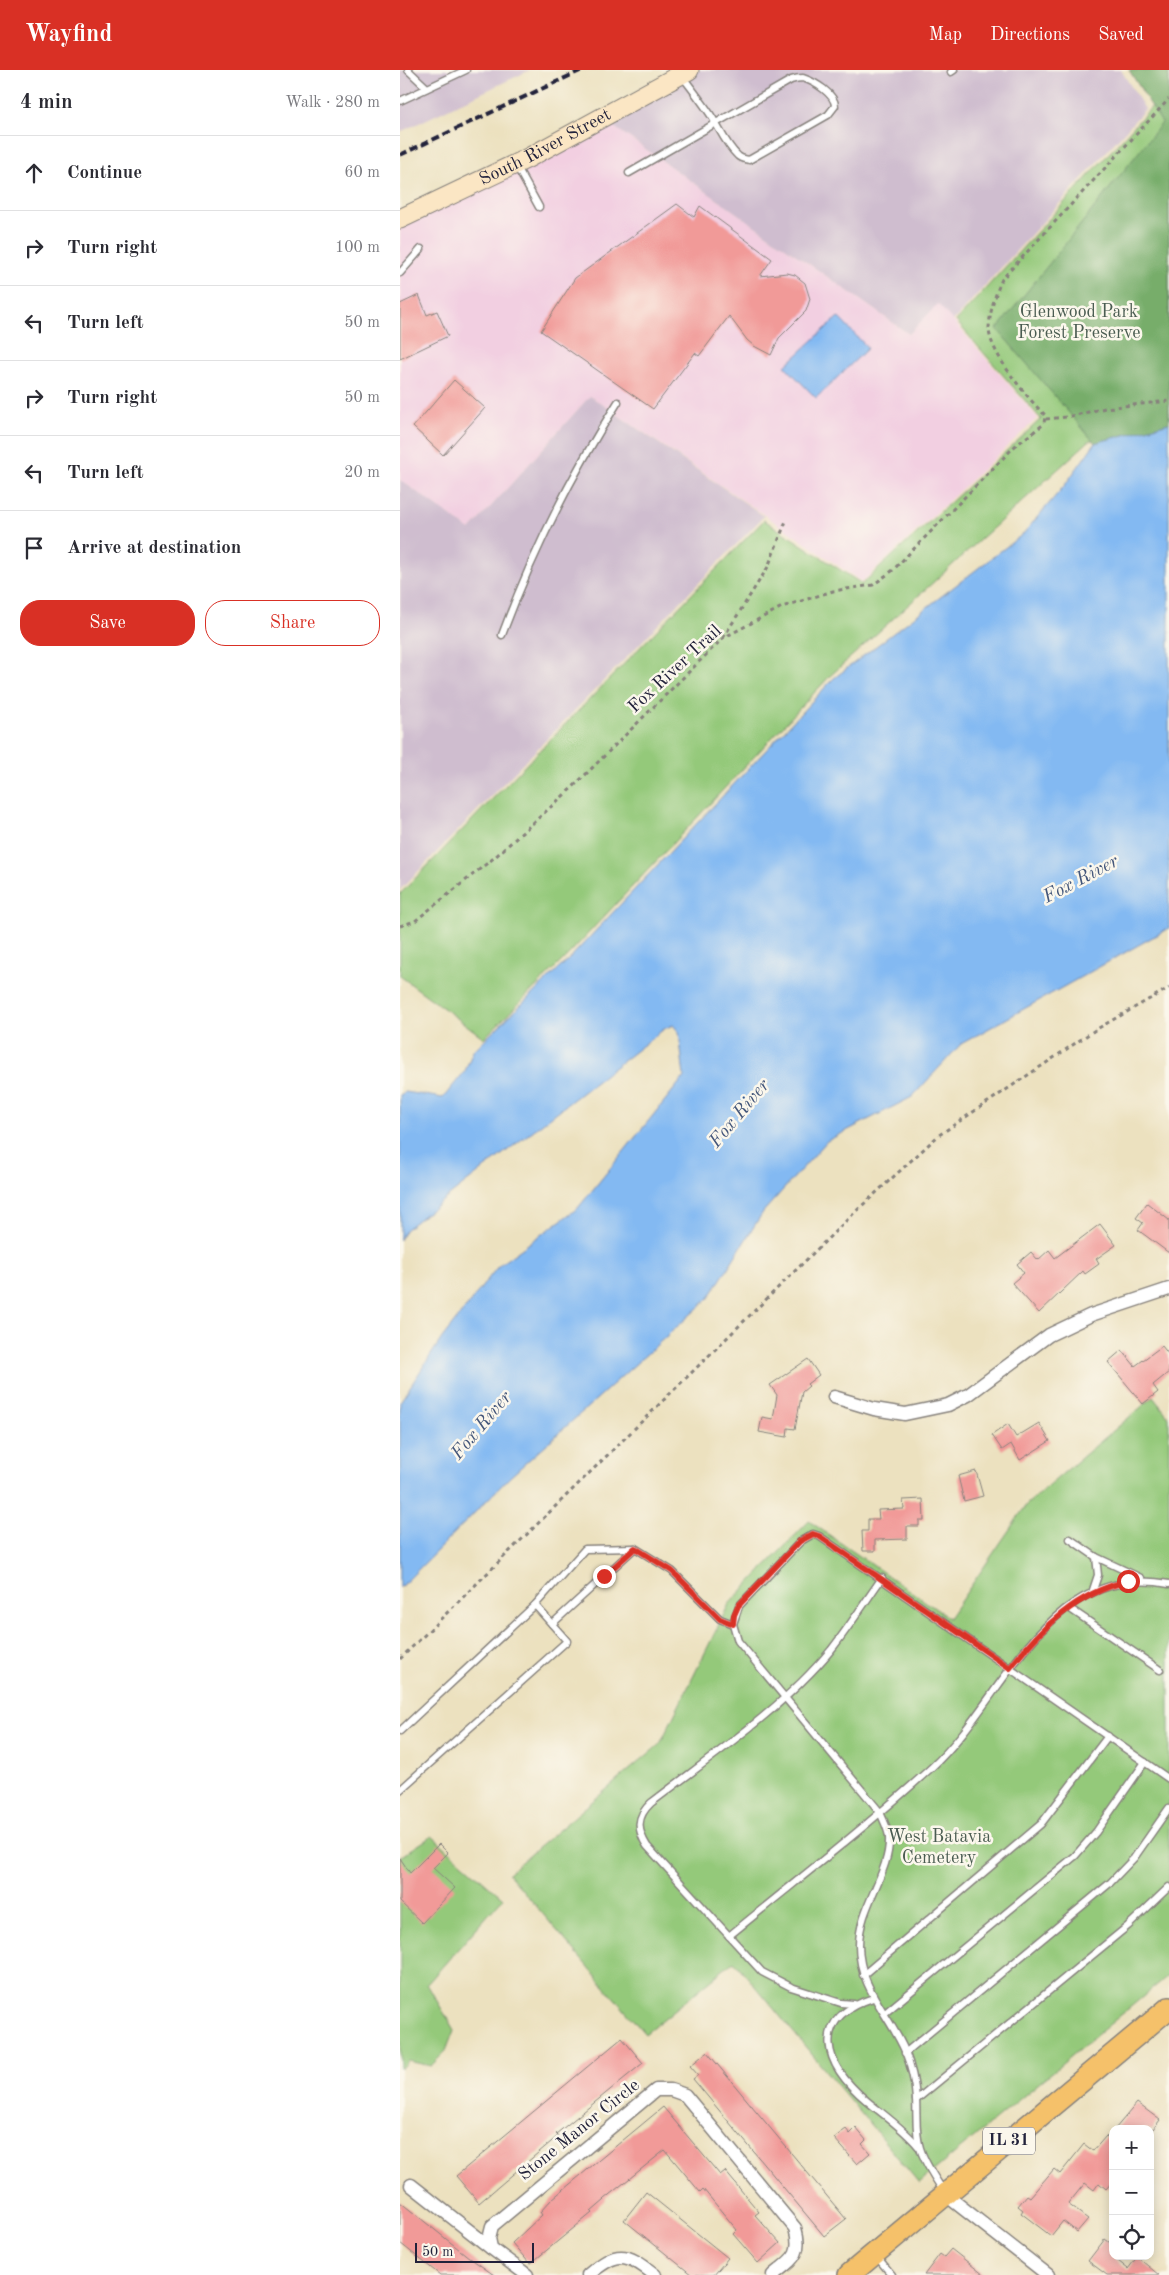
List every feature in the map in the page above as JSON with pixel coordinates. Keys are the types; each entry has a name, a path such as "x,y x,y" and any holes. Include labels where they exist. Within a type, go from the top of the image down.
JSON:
{"main road":[{"name":"South River Street","path":"400,219 516,164 685,72"},
{"name":"IL 31","path":"849,2275 1169,2008"}],"street":[{"path":"834,1397 874,1409 905,1414 948,1405 968,1396 1049,1335 1091,1316 1169,1288"},
{"name":"Stone Manor Circle","path":"492,2248 489,2238 492,2226 506,2212 656,2090 671,2090 685,2095 795,2228 799,2242 796,2256 773,2275"},
{"path":"411,2185 527,2275"},
{"path":"946,2195 1045,2274"},
{"path":"588,2275 606,2260 624,2256 632,2258 655,2275"}],"lane":[{"path":"408,70 426,88"},
{"path":"400,101 466,70"},
{"path":"629,173 716,124 791,80 803,78 829,93 835,100 836,106 828,115 749,160 738,156 716,124 685,72"},
{"path":"516,164 540,207"},
{"path":"400,273 421,249"},
{"path":"502,634 524,577 573,476 618,402"},
{"path":"920,2148 916,2100 905,2053 884,2013 873,1998 863,1975 858,1944 861,1923 888,1847 887,1828 880,1812 738,1641 733,1624 738,1606 800,1541 813,1534 827,1539 1169,1778"},
{"path":"1070,1539 1096,1558 1120,1570 1150,1581"},
{"path":"552,1624 635,1548"},
{"path":"400,1731 535,1606 585,1549 635,1548 672,1571 720,1619 733,1624"},
{"path":"1092,1593 1098,1575 1096,1558"},
{"path":"854,2004 827,1999 777,1981 762,1972 648,1846 641,1836 638,1825 645,1809 651,1803 784,1697 831,1650 882,1578"},
{"path":"729,1936 880,1812 946,1754 1010,1668 1049,1622 1092,1593 1128,1581 1150,1581 1169,1584"},
{"path":"400,1790 568,1641 535,1606"},
{"path":"1069,1608 1160,1670"},
{"path":"863,1975 1041,1824 1108,1736"},
{"path":"884,2013 1075,1856 1096,1832 1145,1762"},
{"path":"905,2053 1110,1883 1134,1858 1169,1808"},
{"path":"916,2100 1128,1926 1169,1887"},
{"path":"873,1998 854,2004 843,2012 832,2027 828,2043 832,2055 841,2071 866,2101 898,2125 920,2148 946,2195"},
{"path":"874,2254 892,2275"}],"path":[{"path":"1169,99 1002,279 992,302 989,330 999,357 1046,418 1169,401"},
{"name":"Fox River Trail","path":"400,926 415,921 495,857 559,800 723,638 782,607 833,591 873,585 892,571 1015,446 1044,424 1046,418"},
{"path":"723,638 768,567 786,521"},
{"path":"400,1659 839,1228 938,1135 1094,1030 1169,988"}],"shaded area":[{"path":"400,70 530,70 400,132"},
{"path":"698,70 1121,70 1145,109 953,321 938,304 909,334 610,124"},
{"path":"610,124 909,334 938,303 1038,418 862,582 590,396 470,530 400,480 400,226"},
{"path":"590,396 764,516 400,890 400,480 470,530"}],"green space":[{"path":"1129,70 1169,70 1169,423 1095,443 997,329 1162,123"},
{"name":"Glenwood Park Forest Preserve","path":"1169,77 1169,419 1089,441 830,676 568,955 484,1038 400,976 400,894 764,520 862,584 1041,419 956,321 1156,102"},
{"name":"West Batavia Cemetery","path":"1153,1397 1169,1417 1169,1975 919,2183 734,1961 645,2034 508,1873 660,1744 729,1604 809,1521 949,1618 1027,1504"},
{"path":"432,1836 503,1898 427,1984 454,2030 446,2051 431,2066 408,2061 400,2069 400,1857"}],"water":[{"path":"838,317 868,348 816,398 785,366"},
{"name":"Fox River","path":"1169,423 1169,928 961,1044 912,1097 827,1141 763,1212 709,1298 511,1476 400,1588 400,1402 442,1338 499,1265 578,1208 684,1077 679,1032 673,1025 664,1029 405,1230 400,1240 400,1095 405,1092 443,1098 465,1071 473,1051 570,958 833,679 1023,534 1065,485 1095,443"}],"building":[{"path":"677,204 694,217 700,206 772,259 760,276 787,273 795,275 805,283 810,299 806,311 779,338 771,355 747,340 729,316 699,356 695,353 653,409 541,331 575,278"},
{"path":"419,295 427,315 437,311 448,336 400,359 400,304"},
{"path":"454,380 485,408 443,455 413,427"},
{"path":"1147,1203 1169,1220 1169,1253 1138,1230 1143,1223 1136,1218"},
{"path":"1100,1224 1116,1245 1096,1259 1099,1264 1085,1274 1083,1271 1039,1313 1012,1283 1024,1273 1017,1264 1031,1252 1038,1260 1049,1250 1055,1258"},
{"path":"1162,1346 1169,1355 1169,1372 1153,1385 1158,1392 1143,1404 1108,1362 1122,1350 1135,1366"},
{"path":"808,1359 819,1375 807,1384 809,1386 802,1392 795,1429 788,1428 787,1437 759,1432 762,1417 773,1419 777,1395 770,1385"},
{"path":"1039,1423 1050,1441 1020,1460 1011,1444 1002,1450 992,1435 1008,1424 1016,1437"},
{"path":"976,1471 983,1496 964,1501 958,1476"},
{"path":"923,1499 924,1520 919,1520 919,1526 907,1526 907,1539 875,1540 875,1551 863,1551 862,1531 868,1531 868,1519 879,1519 878,1510 904,1509 903,1500"},
{"path":"439,1844 448,1853 433,1868 455,1888 422,1923 400,1902 400,1858 410,1873"},
{"path":"622,2038 643,2063 556,2134 558,2136 479,2203 456,2176"},
{"path":"707,2052 846,2219 824,2236 693,2079 698,2075 690,2066"},
{"path":"1137,2103 1160,2120 1154,2128 1154,2125 1118,2125"},
{"path":"663,2107 720,2175 725,2171 759,2212 755,2215 780,2243 758,2263 733,2234 737,2230 703,2189 700,2192 665,2150 604,2199 592,2213 530,2264 512,2243 542,2215 540,2212 552,2199"},
{"path":"856,2128 866,2140 862,2144 870,2153 857,2164 834,2138 846,2129 850,2134"},
{"path":"1106,2136 1109,2139 1109,2186 1106,2189 1099,2183 1094,2190 1085,2183 1068,2204 1088,2219 1077,2232 1063,2221 1051,2236 1021,2213 1023,2210 1018,2206 1027,2195 1030,2197 1054,2169 1060,2174 1084,2144 1093,2151"},
{"path":"646,2192 728,2258 714,2275 692,2275 624,2220"},
{"path":"400,2202 494,2275 440,2275 400,2243"},
{"path":"1105,2239 1109,2242 1109,2260 1117,2260 1128,2269 1135,2260 1141,2260 1159,2275 1107,2275 1088,2261"},
{"path":"951,2249 984,2275 924,2275 940,2254 944,2257"}],"railway":[{"path":"400,155 582,70"}],"route":[{"path":"604,1576 635,1548 672,1571 720,1619 733,1624 738,1606 800,1541 813,1534 827,1539 1010,1668 1049,1622 1092,1593 1128,1581"}]}
